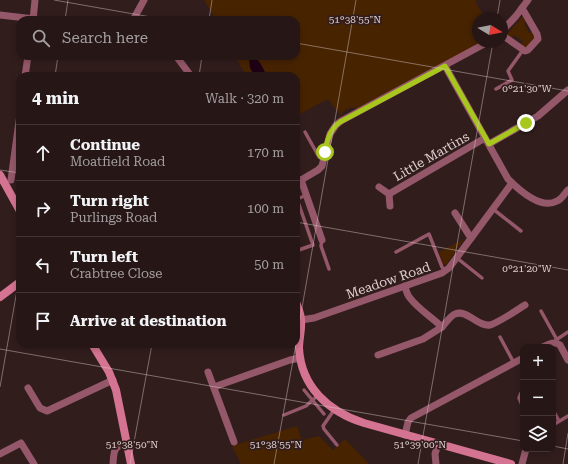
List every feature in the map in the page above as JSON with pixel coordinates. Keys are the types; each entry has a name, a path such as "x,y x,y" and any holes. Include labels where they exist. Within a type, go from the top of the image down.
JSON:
{"street":[{"path":"34,16 36,0"},
{"path":"135,16 144,0"},
{"path":"508,24 528,0"},
{"path":"508,39 523,50 528,50 538,37 522,8"},
{"path":"0,15 16,17"},
{"path":"300,181 322,166 328,138 336,125 477,48"},
{"path":"26,72 27,60"},
{"path":"179,60 188,72"},
{"path":"445,66 508,179 536,200 547,204 558,200 568,190"},
{"name":"Little Martins","path":"389,194 487,141 538,116 568,90"},
{"path":"12,180 16,147"},
{"path":"0,175 16,197"},
{"name":"Meadow Road","path":"301,320 314,318 439,275 445,271 456,258 512,183"},
{"path":"300,184 307,195 322,240"},
{"name":"Little Martins","path":"379,187 389,194"},
{"name":"Little Martins","path":"389,194 390,206"},
{"path":"455,213 471,238"},
{"path":"0,296 16,285"},
{"path":"405,286 410,298 442,327"},
{"path":"378,355 423,339 442,327 453,315 459,313 484,324 491,324 525,305"},
{"path":"300,316 300,329"},
{"path":"549,344 556,341 560,345 568,360"},
{"path":"95,348 113,380 131,464"},
{"path":"300,348 300,358 315,398 334,410 354,420 511,464"},
{"path":"214,387 290,360 300,358"},
{"path":"405,434 408,422 411,418 520,360"},
{"path":"208,372 234,442"},
{"path":"28,388 40,408 47,411 113,380"},
{"path":"0,454 21,443 34,464"},
{"path":"113,464 115,449 126,443"},
{"path":"436,464 435,454 438,444"},
{"path":"522,464 525,452"}],"lane":[{"path":"496,89 512,80 508,71 523,50"},
{"path":"305,132 319,157 324,161"},
{"path":"300,198 307,195"},
{"path":"300,208 313,245 300,250"},
{"path":"493,209 521,231"},
{"path":"396,252 429,234 445,271"},
{"path":"322,240 321,246 329,269"},
{"path":"456,258 482,278"},
{"path":"541,311 556,341 568,332"},
{"path":"500,337 514,363"},
{"path":"304,390 315,398 324,414"},
{"path":"284,414 306,406 315,398"},
{"path":"334,410 323,426 338,444"},
{"path":"556,416 559,422"},
{"path":"556,424 568,416"}],"shaded area":[{"path":"204,0 480,0 475,1 481,12 472,12 472,47 358,109 351,107 343,112 341,116 328,99 300,114 300,72 244,72 237,60 300,60 300,16 214,16"},
{"path":"524,15 528,21 524,23 529,33 533,31 536,38 526,48 520,46 523,41 514,35 511,39 508,37 508,33"},
{"path":"249,60 258,60 265,72 252,72 250,68"},
{"path":"464,239 446,265 443,264 439,252"},
{"path":"297,426 302,440 319,436 333,450 345,439 369,464 241,464 232,446"}],"route":[{"path":"325,152 328,138 332,130 340,122 445,66 489,144 526,123"}]}
